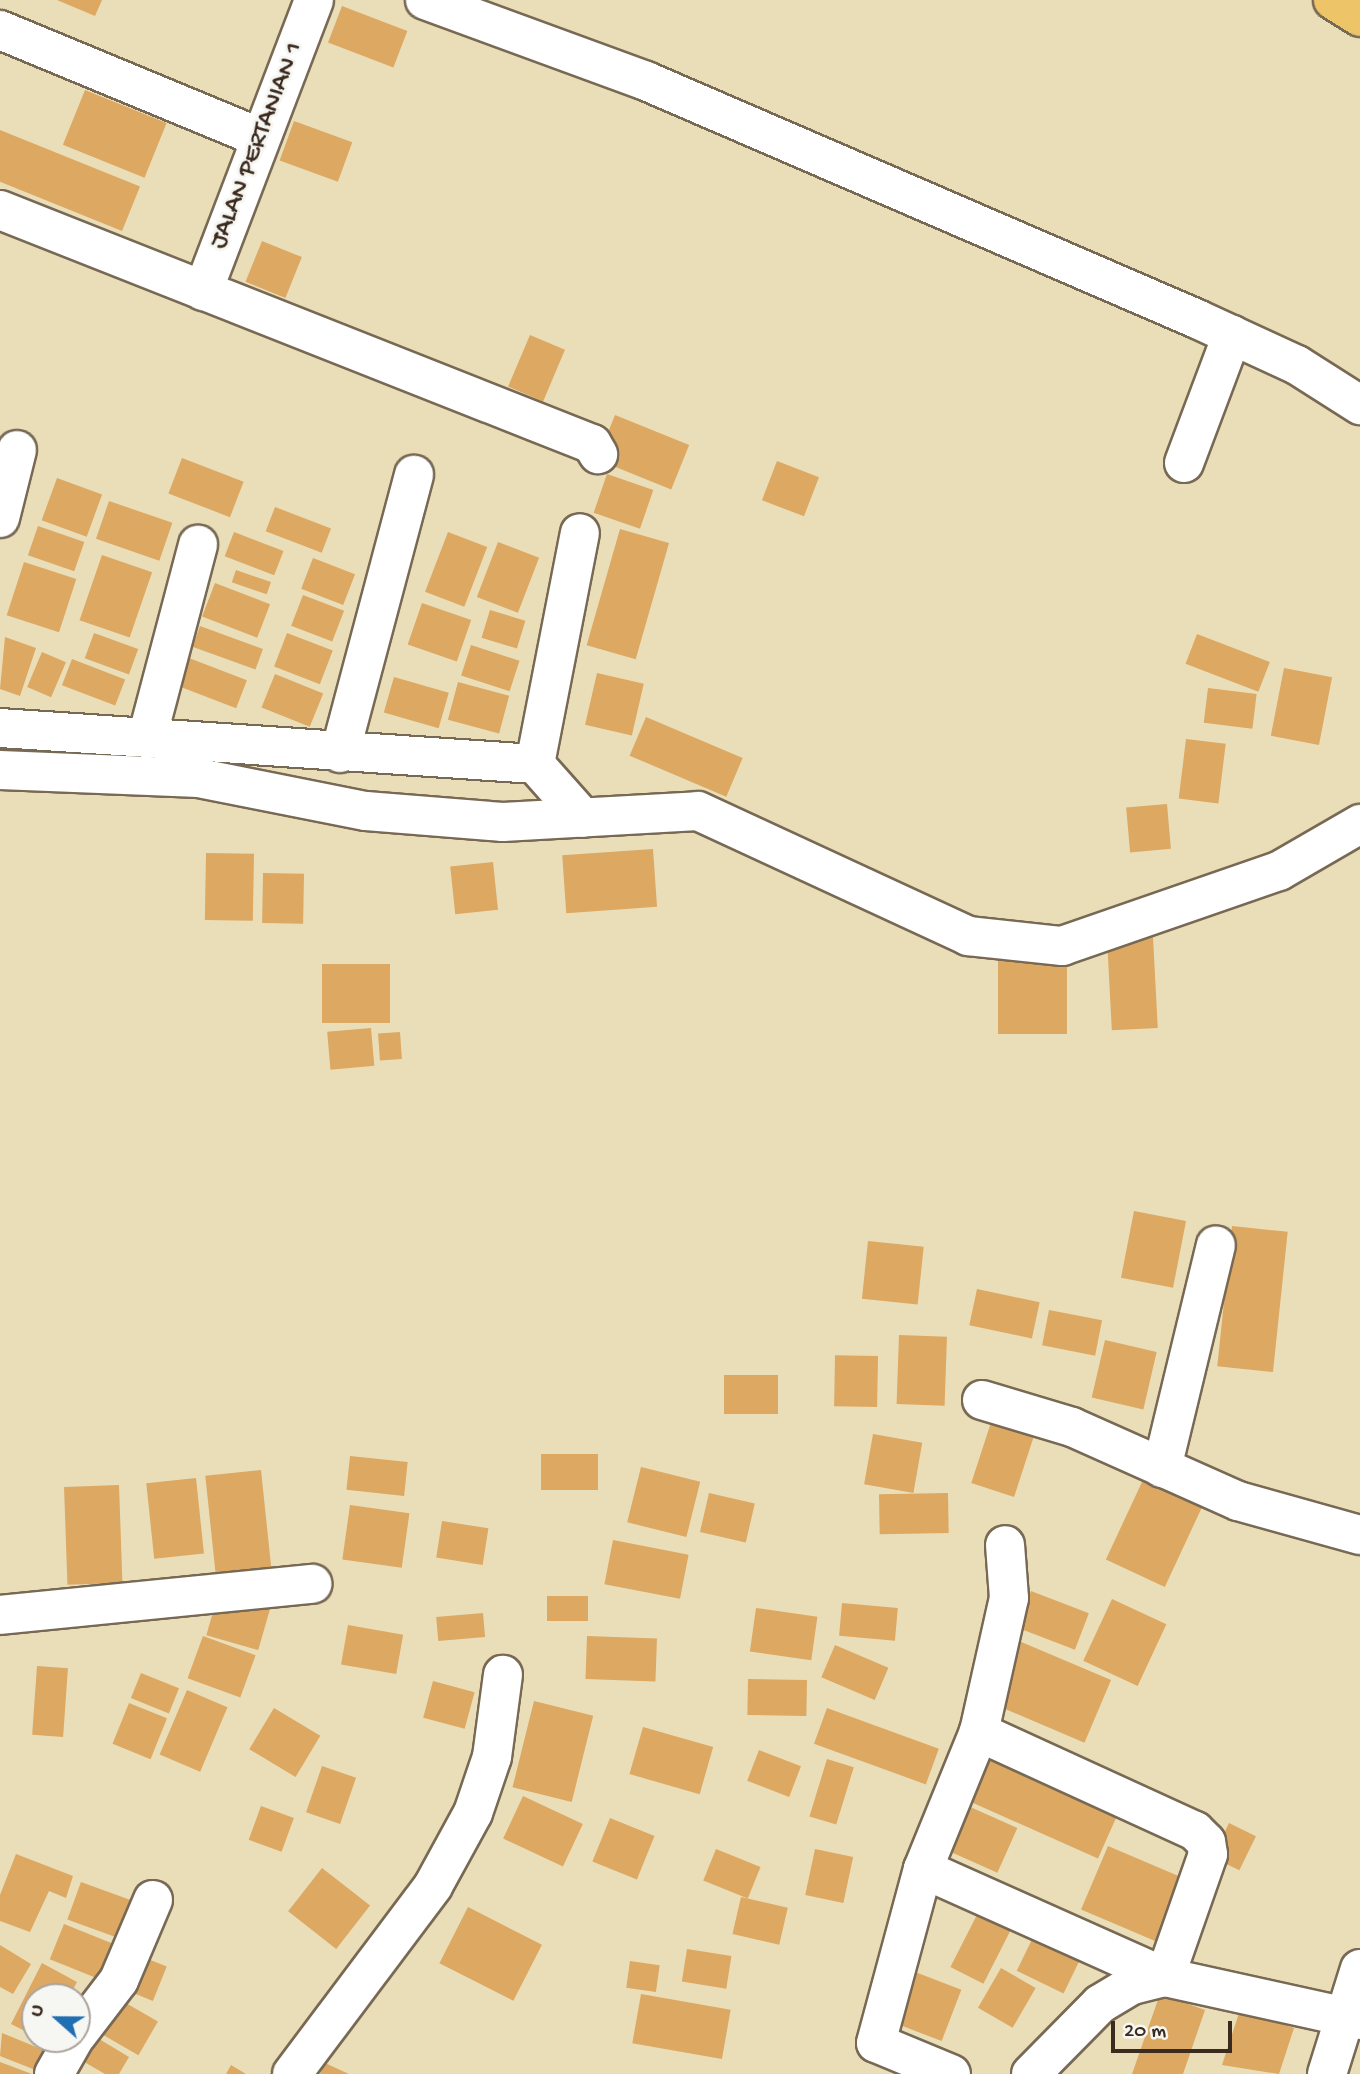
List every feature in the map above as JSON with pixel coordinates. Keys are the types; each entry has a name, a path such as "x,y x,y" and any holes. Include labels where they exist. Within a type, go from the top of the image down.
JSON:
{"highway":[{"path":"1334,0 1360,17"}],"street":[{"name":"JALAN PERTANIAN 1","path":"203,291 314,0"},
{"path":"425,0 646,81 1232,335 1297,365 1360,405"},
{"path":"0,30 261,138"},
{"path":"0,210 592,444 598,454"},
{"path":"1184,463 1232,335"},
{"path":"0,518 17,450"},
{"path":"340,753 414,475"},
{"path":"536,764 580,533"},
{"path":"147,738 198,545"},
{"path":"0,728 340,753 536,764 583,818"},
{"path":"0,770 199,778 420,816 503,822 698,811 968,936 1062,946 1279,871 1360,824"},
{"path":"1162,1468 1216,1245"},
{"path":"982,1400 1072,1427 1238,1501 1360,1535"},
{"path":"951,2074 876,2043 923,1869 979,1732 1009,1598 1005,1545"},
{"path":"0,1615 312,1584"},
{"path":"292,2074 433,1886 473,1813 492,1757 503,1675"},
{"path":"979,1732 1195,1830 1206,1842 1208,1854 1165,1977"},
{"path":"923,1869 1165,1977 1353,2017"},
{"path":"91,2017 119,1980 153,1900"},
{"path":"1327,2074 1353,2017 1360,1969"},
{"path":"1031,2074 1100,2004 1132,1985 1165,1977"},
{"path":"54,2074 66,2053"}],"building":[{"path":"57,0 102,0 95,16"},
{"path":"342,6 407,31 393,67 328,42"},
{"path":"85,90 167,123 144,178 63,145"},
{"path":"294,121 352,142 338,182 280,160"},
{"path":"0,130 140,187 122,231 0,182"},
{"path":"262,241 302,257 285,298 246,282"},
{"path":"530,335 565,350 543,401 508,387"},
{"path":"615,415 689,445 671,489 597,460"},
{"path":"182,458 244,482 230,517 168,493"},
{"path":"777,461 819,477 804,516 762,500"},
{"path":"607,474 653,490 640,529 594,513"},
{"path":"57,478 102,494 87,537 42,520"},
{"path":"109,501 172,523 159,561 96,539"},
{"path":"275,507 331,529 322,553 266,531"},
{"path":"38,526 84,542 74,571 28,555"},
{"path":"620,529 669,543 636,659 587,645"},
{"path":"234,532 283,551 274,575 225,556"},
{"path":"448,532 487,547 464,607 425,592"},
{"path":"498,542 539,558 518,613 477,597"},
{"path":"102,555 152,572 130,637 80,620"},
{"path":"313,558 355,574 343,605 301,589"},
{"path":"24,562 76,579 59,632 7,615"},
{"path":"236,570 271,582 267,594 232,582"},
{"path":"215,583 270,604 257,638 202,617"},
{"path":"303,595 344,611 332,642 291,626"},
{"path":"422,603 471,620 457,662 408,645"},
{"path":"490,610 525,621 517,649 482,638"},
{"path":"200,626 263,649 255,670 192,647"},
{"path":"94,633 138,649 129,674 85,658"},
{"path":"287,633 333,651 320,684 274,667"},
{"path":"1197,634 1270,662 1258,692 1186,664"},
{"path":"5,637 36,648 20,696 0,689"},
{"path":"471,645 520,661 510,691 461,675"},
{"path":"42,652 66,662 51,697 27,687"},
{"path":"189,658 247,680 236,708 178,686"},
{"path":"72,659 125,679 115,706 62,685"},
{"path":"1284,668 1332,677 1319,745 1271,736"},
{"path":"597,673 644,684 632,735 585,725"},
{"path":"275,674 323,693 310,727 262,707"},
{"path":"394,677 449,693 439,728 384,713"},
{"path":"458,682 509,696 499,733 448,720"},
{"path":"1208,688 1257,694 1252,729 1204,723"},
{"path":"646,717 743,758 726,797 630,756"},
{"path":"1186,739 1226,744 1218,803 1179,799"},
{"path":"1167,804 1171,849 1130,852 1126,808"},
{"path":"653,849 657,907 566,913 562,855"},
{"path":"206,853 254,854 253,921 205,920"},
{"path":"493,862 498,910 455,914 450,866"},
{"path":"263,873 304,874 303,924 262,923"},
{"path":"1153,937 1158,1028 1112,1030 1107,939"},
{"path":"998,953 1067,953 1067,1034 998,1034"},
{"path":"322,964 390,964 390,1023 322,1023"},
{"path":"371,1028 374,1066 330,1070 327,1032"},
{"path":"400,1032 402,1059 380,1060 378,1034"},
{"path":"1134,1211 1186,1221 1173,1288 1121,1278"},
{"path":"1232,1226 1288,1232 1273,1372 1217,1366"},
{"path":"868,1241 924,1247 918,1305 862,1299"},
{"path":"977,1289 1040,1302 1032,1338 969,1325"},
{"path":"1049,1310 1102,1320 1095,1356 1042,1345"},
{"path":"899,1335 947,1337 945,1406 897,1404"},
{"path":"1105,1340 1157,1352 1143,1409 1092,1397"},
{"path":"835,1355 878,1356 877,1407 834,1406"},
{"path":"724,1375 778,1375 778,1414 724,1414"},
{"path":"996,1407 1039,1421 1014,1497 971,1483"},
{"path":"873,1434 922,1443 913,1493 864,1484"},
{"path":"541,1454 598,1454 598,1490 541,1490"},
{"path":"350,1456 408,1462 404,1496 346,1490"},
{"path":"641,1467 700,1482 686,1537 627,1522"},
{"path":"1149,1467 1208,1494 1165,1587 1106,1559"},
{"path":"261,1470 271,1567 216,1573 205,1476"},
{"path":"196,1478 204,1554 154,1559 146,1483"},
{"path":"119,1485 122,1583 67,1585 64,1487"},
{"path":"709,1493 755,1504 746,1543 700,1532"},
{"path":"948,1493 949,1533 880,1534 879,1494"},
{"path":"350,1505 409,1513 402,1568 342,1559"},
{"path":"442,1521 488,1528 483,1565 436,1558"},
{"path":"613,1540 689,1555 680,1599 604,1584"},
{"path":"219,1591 271,1606 258,1650 206,1635"},
{"path":"1031,1591 1089,1613 1075,1650 1017,1627"},
{"path":"547,1596 588,1596 588,1621 547,1621"},
{"path":"1112,1599 1166,1624 1138,1686 1083,1661"},
{"path":"842,1603 898,1608 895,1641 839,1636"},
{"path":"756,1608 817,1617 811,1660 750,1652"},
{"path":"483,1613 485,1637 438,1641 436,1617"},
{"path":"348,1625 403,1635 396,1674 341,1664"},
{"path":"203,1636 256,1655 240,1697 188,1678"},
{"path":"587,1636 657,1638 655,1681 585,1679"},
{"path":"1019,1641 1111,1680 1084,1743 992,1704"},
{"path":"835,1645 888,1668 875,1700 821,1677"},
{"path":"37,1666 68,1668 63,1737 32,1735"},
{"path":"141,1673 179,1688 169,1713 131,1698"},
{"path":"748,1679 807,1680 806,1716 747,1715"},
{"path":"433,1681 475,1692 465,1729 423,1718"},
{"path":"187,1690 228,1707 200,1772 160,1754"},
{"path":"534,1701 593,1716 572,1802 512,1787"},
{"path":"129,1703 167,1718 151,1759 113,1744"},
{"path":"274,1708 320,1736 296,1777 249,1749"},
{"path":"827,1708 939,1749 926,1784 814,1744"},
{"path":"643,1727 713,1747 700,1794 629,1774"},
{"path":"982,1738 1124,1801 1098,1859 956,1796"},
{"path":"759,1750 801,1766 789,1797 747,1781"},
{"path":"827,1759 854,1767 836,1825 809,1816"},
{"path":"322,1766 356,1778 340,1824 306,1812"},
{"path":"523,1796 583,1824 563,1866 503,1839"},
{"path":"261,1806 294,1818 282,1852 249,1840"},
{"path":"968,1806 1017,1828 997,1873 948,1851"},
{"path":"610,1818 655,1836 637,1880 592,1862"},
{"path":"1229,1823 1256,1836 1239,1870 1212,1857"},
{"path":"1108,1846 1184,1878 1157,1942 1081,1910"},
{"path":"716,1849 761,1867 748,1899 703,1881"},
{"path":"815,1849 853,1857 843,1903 805,1895"},
{"path":"16,1854 73,1876 66,1898 49,1891 30,1932 0,1921 0,1895"},
{"path":"322,1868 370,1906 336,1949 288,1911"},
{"path":"81,1882 148,1906 134,1944 67,1920"},
{"path":"741,1897 788,1908 779,1945 732,1934"},
{"path":"984,1901 1017,1918 983,1984 950,1967"},
{"path":"468,1907 542,1945 513,2001 439,1963"},
{"path":"1040,1923 1087,1946 1064,1993 1017,1971"},
{"path":"64,1924 128,1950 114,1985 50,1959"},
{"path":"0,1945 31,1964 13,1994 0,1987"},
{"path":"687,1949 731,1956 726,1989 682,1982"},
{"path":"138,1955 167,1967 153,2001 124,1989"},
{"path":"630,1961 660,1965 656,1992 626,1988"},
{"path":"42,1963 77,1982 76,1983 32,1983"},
{"path":"1001,1968 1036,1988 1013,2028 978,2008"},
{"path":"910,1970 961,1990 942,2041 890,2021"},
{"path":"641,1994 731,2010 722,2059 632,2043"},
{"path":"1160,1994 1205,2010 1183,2074 1132,2074"},
{"path":"112,1995 158,2022 138,2055 92,2029"},
{"path":"21,2004 21,2029 11,2024"},
{"path":"1240,2010 1294,2028 1279,2074 1222,2065"},
{"path":"2,2033 21,2041 21,2053 51,2053 43,2073 0,2056"},
{"path":"91,2034 129,2057 119,2074 105,2074 69,2053 91,2053"},
{"path":"0,2062 32,2074 0,2074"},
{"path":"325,2063 349,2074 320,2074"},
{"path":"231,2065 246,2074 226,2074"}]}
